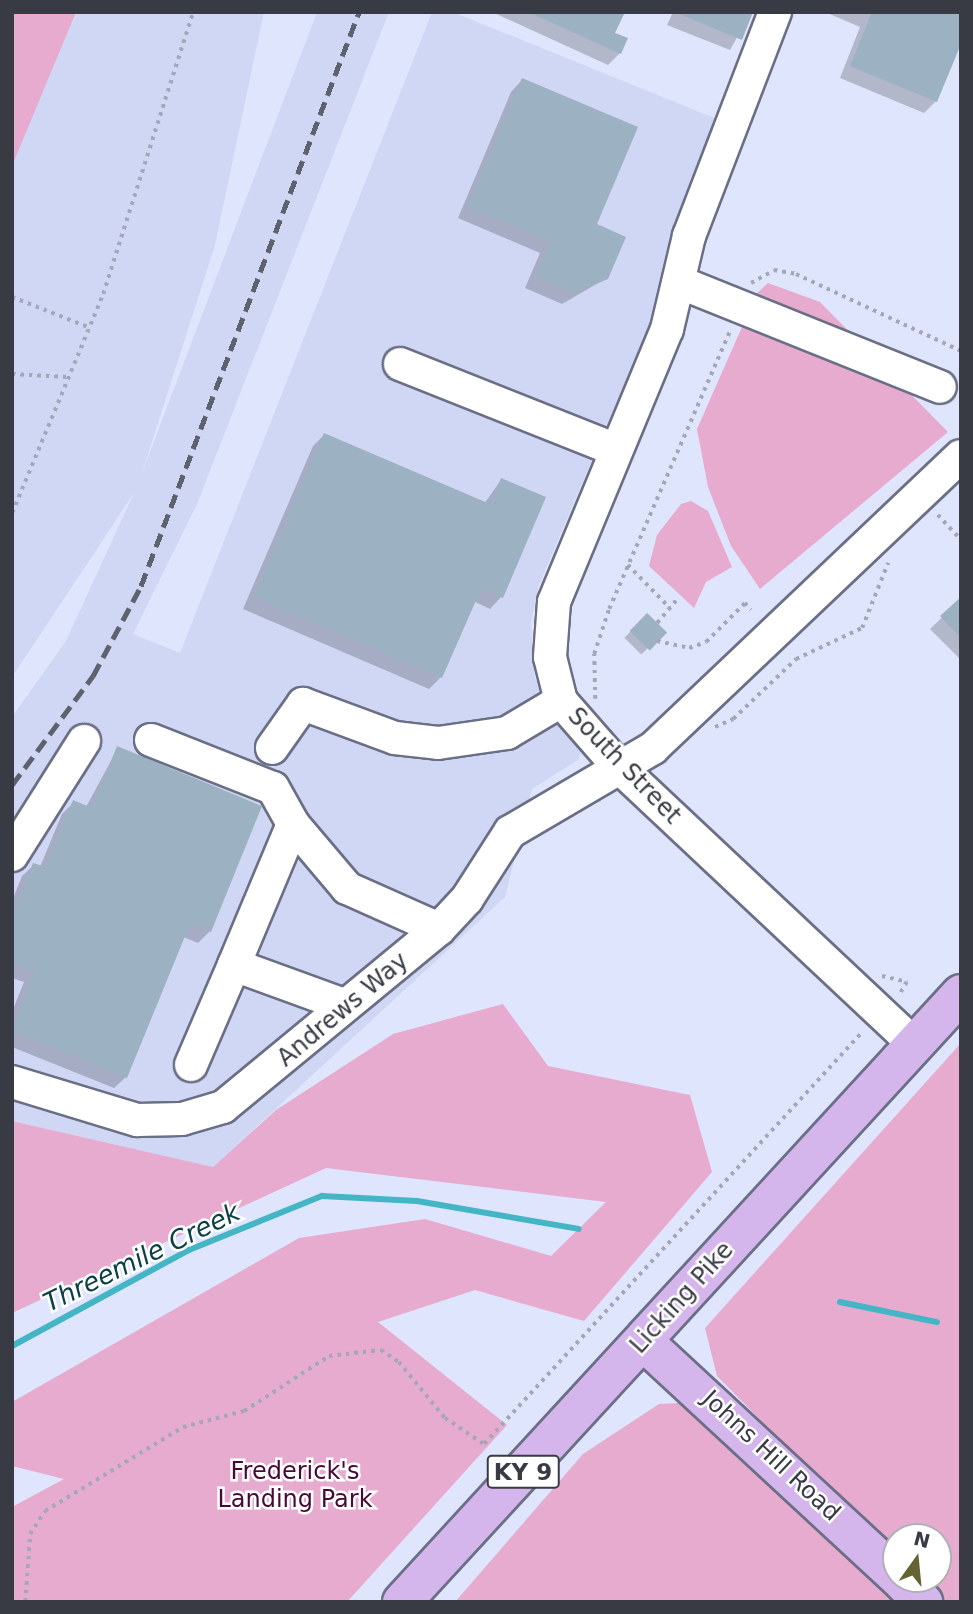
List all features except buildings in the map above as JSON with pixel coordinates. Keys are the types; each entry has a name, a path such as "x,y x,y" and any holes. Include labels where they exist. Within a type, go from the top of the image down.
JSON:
{"main road":[{"name":"Licking Pike","path":"402,1602 961,994"},
{"name":"Johns Hill Road","path":"643,1341 882,1562"}],"street":[{"name":"South Street","path":"775,12 689,236 667,330 554,602 550,657 561,701 617,765 914,1044"},
{"path":"679,282 940,387"},
{"path":"400,364 616,450"},
{"name":"Andrews Way","path":"12,1082 137,1119 182,1119 223,1107 252,1088 344,1005 439,929 467,899 510,832 617,765 653,748 929,511 961,456"},
{"path":"272,748 303,704 395,738 438,743 508,733 561,701"},
{"path":"151,740 273,788 293,824 347,888 439,929"},
{"path":"12,855 83,741"},
{"path":"191,1065 293,824"},
{"path":"234,965 344,1005"}],"path":[{"path":"12,513 88,327 192,12"},
{"path":"595,713 594,654 628,565 752,279 774,270 796,274 961,351"},
{"path":"12,297 88,327"},
{"path":"12,374 68,377"},
{"path":"929,511 961,540"},
{"path":"710,730 733,719 796,659 862,628 895,551"},
{"path":"628,565 670,608"},
{"path":"657,623 678,598"},
{"path":"657,641 689,648 706,642 745,604 751,610"},
{"path":"870,970 908,986"},
{"path":"25,1602 30,1534 45,1511 183,1427 244,1411 329,1356 381,1350 399,1362 445,1418 484,1444 860,1034"}],"shaded area":[{"path":"12,12 264,12 215,245 142,473 317,12 389,12 197,504 133,634 180,653 432,12 453,12 719,120 672,232 658,304 539,585 531,622 535,678 581,752 578,760 532,789 505,897 213,1167 12,1121 12,717 66,641 134,493 12,677"}],"green space":[{"path":"12,12 76,12 12,166"},
{"path":"768,283 820,302 948,432 760,589 731,546 708,487 697,429 757,293"},
{"path":"691,501 708,511 732,567 706,582 694,608 649,566 657,535 681,504"},
{"name":"Frederick's Landing Park","path":"503,1004 548,1066 690,1095 712,1172 584,1321 475,1290 378,1322 507,1425 347,1602 12,1602 12,1507 64,1479 12,1466 12,1402 299,1238 425,1219 551,1256 606,1202 326,1168 12,1313 12,1121 213,1167 276,1110 393,1034"},
{"path":"961,1043 961,1602 941,1602 932,1593 952,1593 952,1523 882,1523 882,1544 717,1376 705,1328"},
{"path":"678,1403 703,1415 882,1580 882,1593 896,1593 906,1602 455,1602 583,1454 659,1404"}],"waterway":[{"name":"Threemile Creek","path":"12,1346 189,1250 322,1196 417,1201 579,1229"},
{"name":"Threemile Creek","path":"840,1302 937,1322"}],"railway":[{"path":"12,785 93,676 141,586 359,12"}]}
